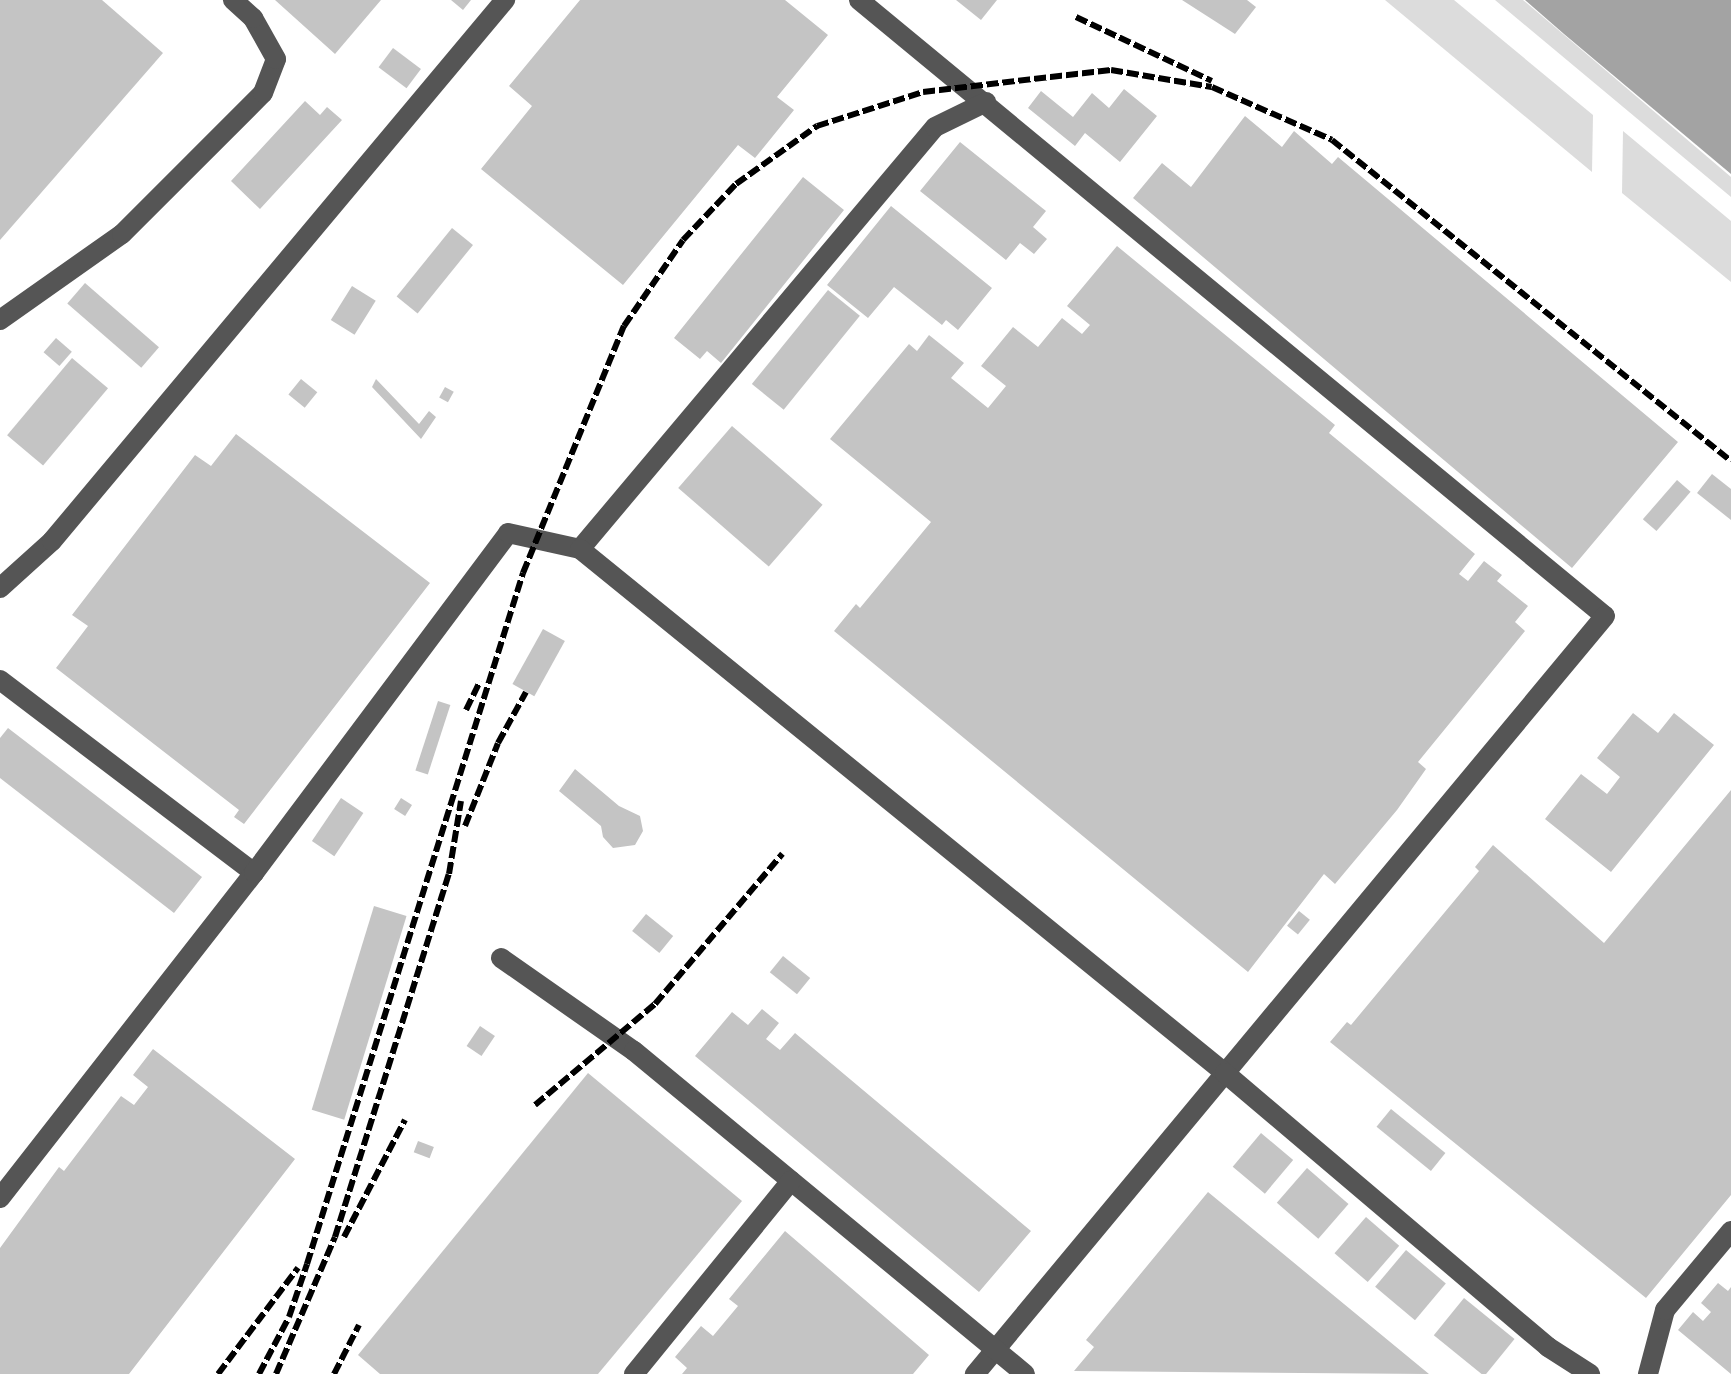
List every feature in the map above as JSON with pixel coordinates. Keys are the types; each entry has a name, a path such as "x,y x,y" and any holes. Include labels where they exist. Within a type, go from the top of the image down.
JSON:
{"lane":[{"path":"0,588 52,541 505,0"},
{"path":"859,0 1605,616 975,1374"},
{"path":"0,320 122,234 263,93 276,59 242,3"},
{"path":"580,549 935,127 986,102"},
{"path":"0,1198 254,873 508,533 580,549 1225,1073 1548,1347 1590,1374"},
{"path":"0,680 254,873"},
{"path":"501,958 634,1051 1025,1374"},
{"path":"634,1374 791,1181"},
{"path":"1648,1374 1665,1310 1731,1231"}],"shaded area":[{"path":"1385,0 1454,0 1593,115 1592,172"},
{"path":"1495,0 1523,0 1731,177 1731,197"},
{"path":"1525,0 1731,0 1731,174 1564,34"},
{"path":"1623,131 1731,221 1731,282 1622,193"}],"building":[{"path":"0,0 102,0 163,53 0,240"},
{"path":"275,0 381,0 335,54"},
{"path":"451,0 471,0 463,10"},
{"path":"580,0 785,0 828,35 777,97 794,110 755,158 738,145 623,285 481,169 532,106 509,86"},
{"path":"956,0 997,0 981,20"},
{"path":"1182,0 1247,0 1256,7 1235,34"},
{"path":"393,48 421,69 407,88 379,67"},
{"path":"1124,89 1157,116 1120,162 1085,133 1075,146 1028,108 1041,91 1073,117 1092,93 1109,108"},
{"path":"305,101 320,115 327,107 342,120 260,209 231,181"},
{"path":"1245,116 1282,147 1294,131 1332,164 1338,157 1678,442 1572,568 1133,198 1162,163 1191,187"},
{"path":"960,142 1046,211 1033,227 1047,239 1034,254 1020,243 1006,260 920,191"},
{"path":"803,177 844,210 721,363 707,351 700,359 674,338"},
{"path":"891,206 992,288 958,330 946,320 942,325 894,287 868,318 827,285"},
{"path":"452,228 473,245 418,313 397,296"},
{"path":"1117,246 1335,425 1329,433 1475,554 1459,574 1468,581 1484,561 1502,575 1497,581 1528,606 1515,622 1525,631 1418,762 1426,769 1397,810 1335,884 1324,874 1248,972 834,631 856,604 860,608 931,522 830,439 909,344 917,351 929,335 964,363 951,378 988,408 1006,386 981,366 1013,327 1038,347 1062,318 1082,334 1090,325 1067,306"},
{"path":"85,283 159,347 141,368 67,303"},
{"path":"352,286 376,301 355,335 331,320"},
{"path":"828,290 860,316 784,410 752,384"},
{"path":"56,338 72,352 59,366 44,352"},
{"path":"72,358 108,388 43,466 7,435"},
{"path":"301,379 317,392 305,408 288,395"},
{"path":"376,379 419,424 429,411 436,417 421,439 372,387"},
{"path":"445,387 454,392 448,402 439,397"},
{"path":"732,426 823,505 769,567 678,488"},
{"path":"236,434 430,583 244,824 234,817 239,810 56,668 88,626 72,615 195,455 211,466"},
{"path":"1712,474 1731,489 1731,520 1697,493"},
{"path":"1677,480 1691,492 1656,531 1643,519"},
{"path":"543,629 565,641 534,696 512,684"},
{"path":"438,701 450,705 428,774 415,770"},
{"path":"1633,713 1658,733 1674,713 1714,745 1611,872 1545,819 1581,774 1607,794 1620,777 1597,758"},
{"path":"8,728 202,877 174,913 0,778 0,738"},
{"path":"575,769 619,806 640,816 643,831 635,845 613,848 603,837 601,826 559,791"},
{"path":"1731,790 1731,1195 1646,1298 1330,1042 1347,1022 1351,1025 1479,871 1475,867 1493,845 1604,943"},
{"path":"341,798 363,813 334,856 312,841"},
{"path":"401,798 412,805 405,816 394,809"},
{"path":"374,906 407,916 344,1120 312,1110"},
{"path":"1299,911 1310,920 1298,935 1287,926"},
{"path":"646,914 673,936 659,953 632,931"},
{"path":"783,956 810,978 797,994 770,972"},
{"path":"762,1009 779,1023 766,1039 780,1050 795,1033 1031,1231 979,1292 695,1056 732,1012 748,1025"},
{"path":"480,1026 495,1036 482,1056 467,1046"},
{"path":"153,1049 295,1159 129,1374 0,1374 0,1248 59,1167 64,1171 121,1096 134,1105 148,1087 133,1075"},
{"path":"588,1073 742,1201 598,1374 380,1374 358,1355"},
{"path":"1391,1109 1445,1153 1431,1171 1377,1127"},
{"path":"1261,1133 1293,1160 1265,1194 1233,1167"},
{"path":"418,1141 434,1147 430,1158 414,1152"},
{"path":"1307,1168 1349,1204 1318,1239 1277,1203"},
{"path":"1208,1192 1429,1374 1074,1371 1094,1347 1086,1340"},
{"path":"1366,1217 1399,1246 1368,1282 1335,1253"},
{"path":"785,1231 929,1355 913,1374 682,1374 687,1368 675,1357 701,1326 713,1336 738,1306 729,1299"},
{"path":"1406,1250 1446,1283 1415,1320 1375,1287"},
{"path":"1718,1283 1728,1291 1731,1287 1731,1374 1678,1330 1693,1312 1703,1321 1711,1312 1701,1303"},
{"path":"1464,1298 1515,1339 1486,1374 1482,1374 1434,1335"}],"railway":[{"path":"1076,17 1212,81"},
{"path":"259,1374 289,1317 307,1264 523,573 624,326 683,240 736,184 817,126 923,92 1111,70 1212,87 1332,140 1731,461"},
{"path":"466,710 480,681"},
{"path":"465,826 498,743 526,692"},
{"path":"276,1374 335,1237 449,874 461,801"},
{"path":"535,1105 655,1004 782,854"},
{"path":"344,1237 405,1120"},
{"path":"218,1374 298,1268"},
{"path":"334,1374 359,1325"}]}
